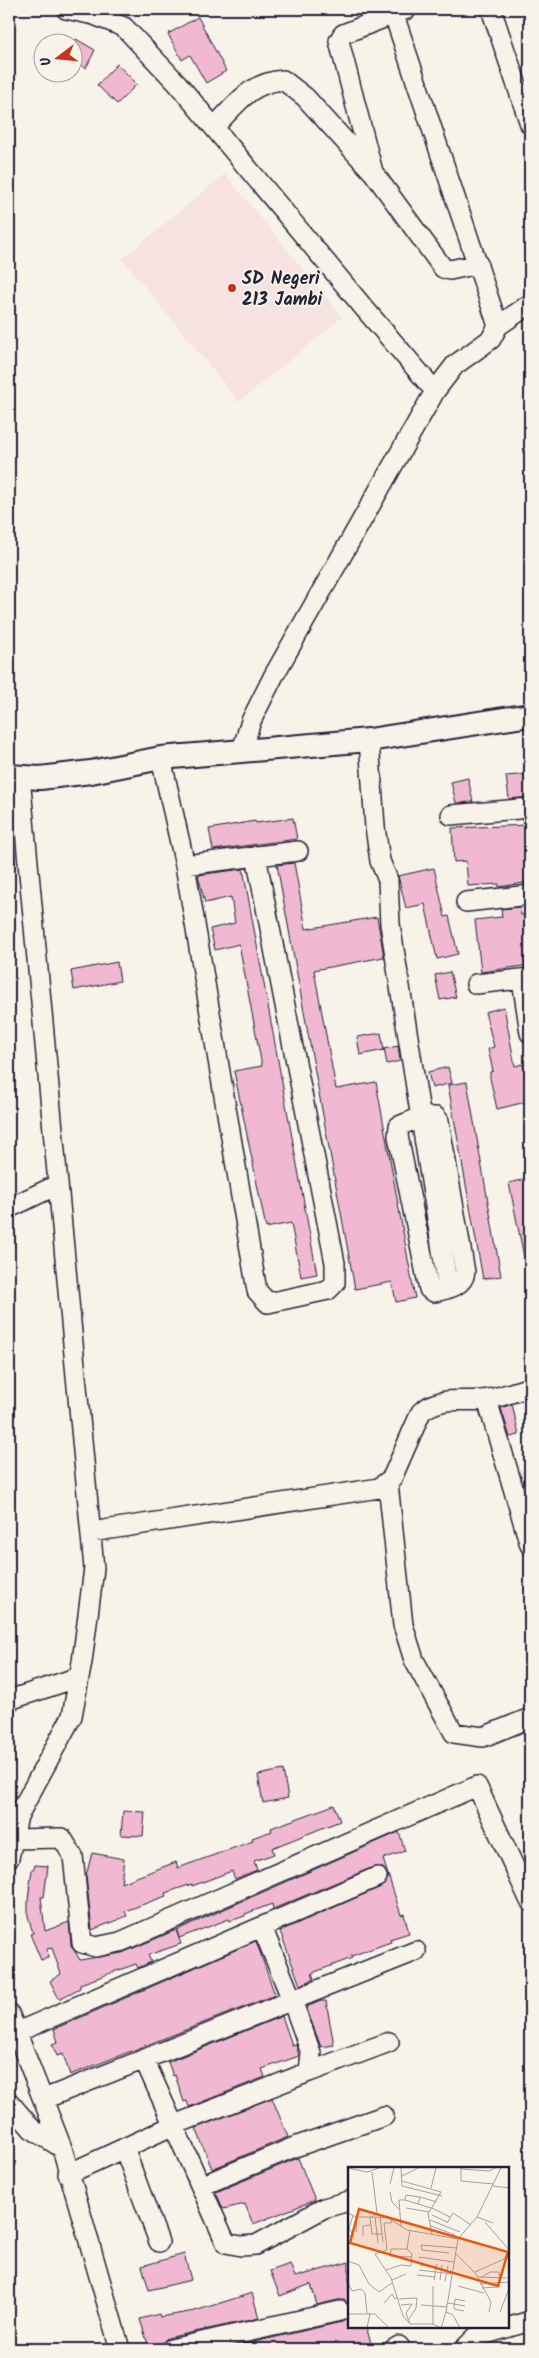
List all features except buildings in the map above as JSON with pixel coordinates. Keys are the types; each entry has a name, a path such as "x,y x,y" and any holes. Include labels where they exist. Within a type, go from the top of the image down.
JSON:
{"street":[{"path":"66,9 94,15 124,27 177,83 435,391"},
{"path":"491,9 527,104 530,124"},
{"path":"373,172 339,41 343,34 398,11 498,326"},
{"path":"214,127 253,88 266,82 283,80 305,97 373,172 443,268 450,270 478,264"},
{"path":"242,750 251,721 273,677 435,391 455,365 491,340 498,326 530,304"},
{"path":"9,1858 18,1816 72,1716 94,1568 57,1185 14,777 40,778 91,772 161,758 370,740 530,715"},
{"path":"370,740 375,827 380,861 388,880 390,924 421,1117 448,1288 434,1292 429,1289 398,1136 399,1126 421,1117"},
{"path":"161,758 185,865 257,1291 268,1303 328,1290 335,1283 335,1263 256,856"},
{"path":"451,815 530,808"},
{"path":"185,865 298,851"},
{"path":"466,902 530,895"},
{"path":"476,984 526,979 530,1033"},
{"path":"9,1208 57,1185"},
{"path":"91,1532 379,1488 388,1483 392,1478 421,1412 428,1406 446,1400 487,1400 530,1387"},
{"path":"487,1400 530,1545"},
{"path":"388,1483 404,1624 414,1660 454,1733 483,1737 530,1718"},
{"path":"9,1700 79,1678"},
{"path":"13,1839 62,1838 73,1856 82,1944 96,1947 120,1942 477,1786 530,1901"},
{"path":"15,2033 377,1878"},
{"path":"262,1927 292,2000 311,2053 310,2072"},
{"path":"44,2099 416,1951"},
{"path":"9,2013 15,2033 44,2099 62,2148 120,2349"},
{"path":"68,2174 174,2125 389,2042"},
{"path":"144,2059 226,2243 241,2246 256,2245 324,2208 348,2201"},
{"path":"9,2102 32,2129 62,2148"},
{"path":"201,2186 292,2148 384,2116"},
{"path":"124,2148 159,2242"},
{"path":"171,2349 340,2311"},
{"path":"509,2327 530,2321"},
{"path":"464,2349 476,2337 506,2328"},
{"path":"394,2349 399,2346 401,2349"}],"shaded area":[{"name":"SD Negeri 213 Jambi","path":"225,174 342,317 239,402 122,259"}],"place":[{"name":"SD Negeri 213 Jambi","path":"232,288"}]}
